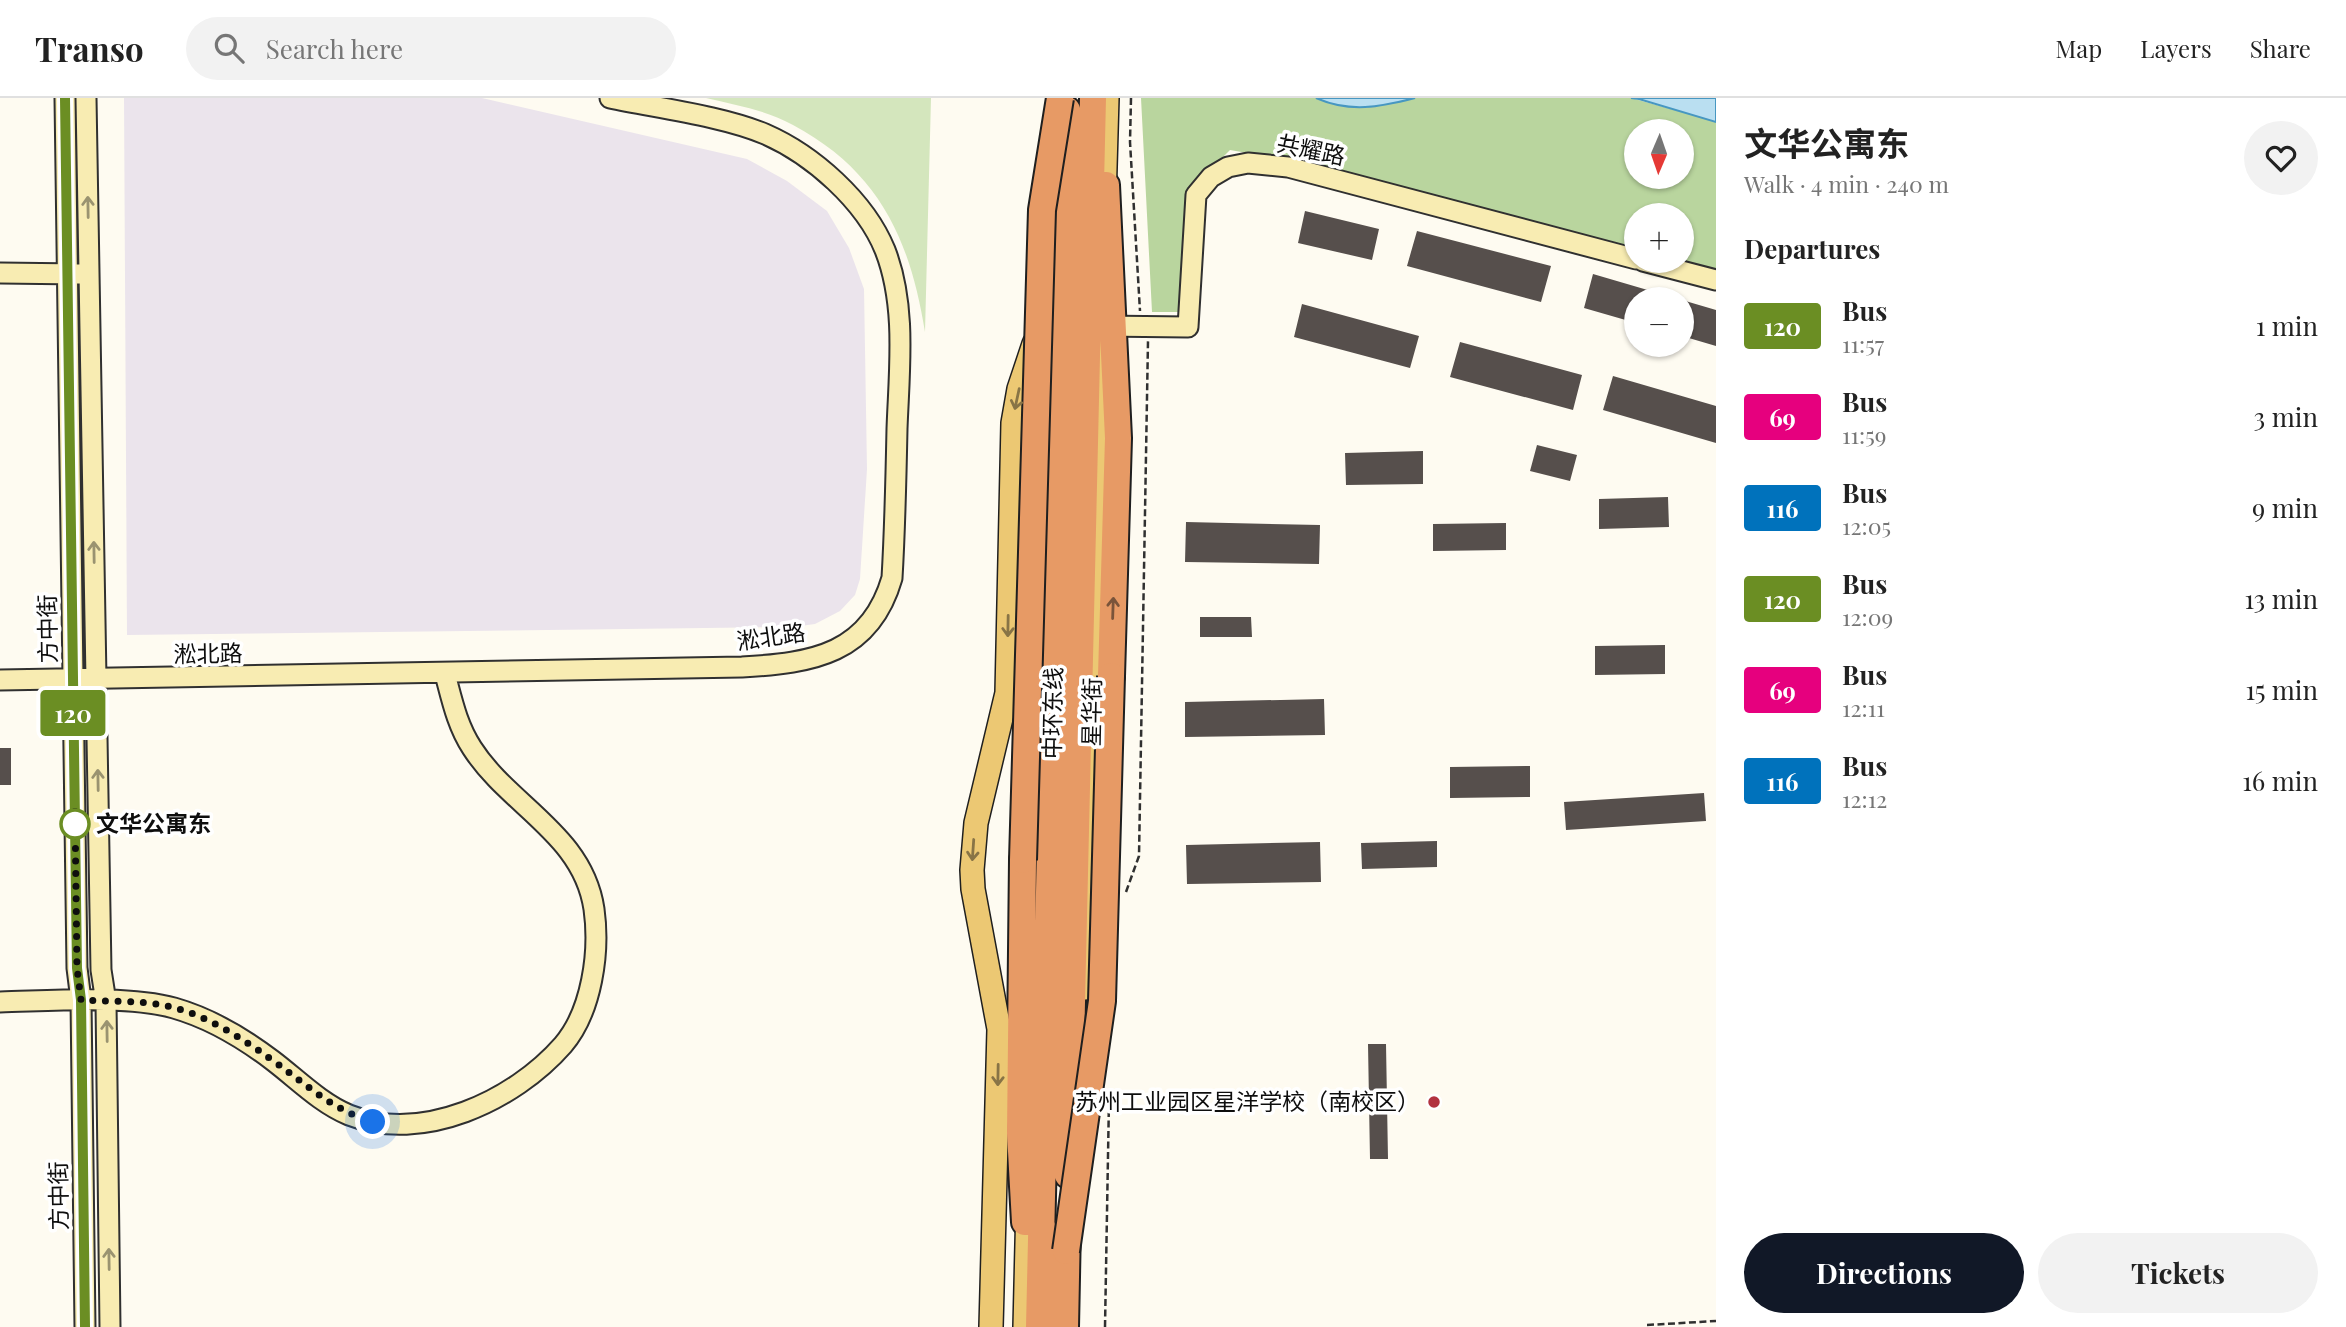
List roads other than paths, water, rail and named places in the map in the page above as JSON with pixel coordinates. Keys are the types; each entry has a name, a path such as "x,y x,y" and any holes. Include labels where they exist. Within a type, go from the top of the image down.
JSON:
{"highway":[{"path":"1027,1253 1020,1133 1023,860 1042,210 1060,98"},
{"name":"中环东线","path":"1039,1327 1067,98"},
{"name":"中环东线","path":"1065,1327 1093,98"},
{"path":"1066,1251 1102,1001 1118,438 1108,327 1105,169"}],"main road":[{"path":"1025,1327 1050,98"},
{"path":"1105,169 1107,98"},
{"path":"991,1327 999,1029 972,889 973,848 1007,693 1015,405 1046,311"},
{"name":"星华街","path":"1077,1327 1108,327"}],"street":[{"name":"方中街","path":"65,98 77,968 81,1000 85,1327"},
{"name":"方中街","path":"86,98 101,970 106,1002 110,1327"},
{"name":"淞北路","path":"0,680 445,674 786,664 814,658 856,638 884,606 892,578 900,340 897,299 884,250 863,215 841,189 790,146 739,126 610,98"},
{"name":"共耀路","path":"1108,327 1188,327 1196,195 1211,177 1228,167 1248,163 1288,167 1624,256"},
{"path":"0,273 89,275"},
{"path":"1689,273 1716,280"},
{"path":"0,1002 81,1000 171,1007 200,1017 269,1058 325,1102 349,1115 373,1122 401,1124 448,1118 499,1096 533,1072 564,1043 588,997 597,950 589,888 569,848 473,750 459,726 445,674"}],"water":[{"path":"1316,98 1415,98 1390,104 1353,107"},
{"path":"1631,98 1716,98 1716,122 1639,99"}],"place":[{"name":"文华公寓东","path":"75,824"},
{"name":"苏州工业园区星洋学校（南校区）","path":"1434,1102"}]}
